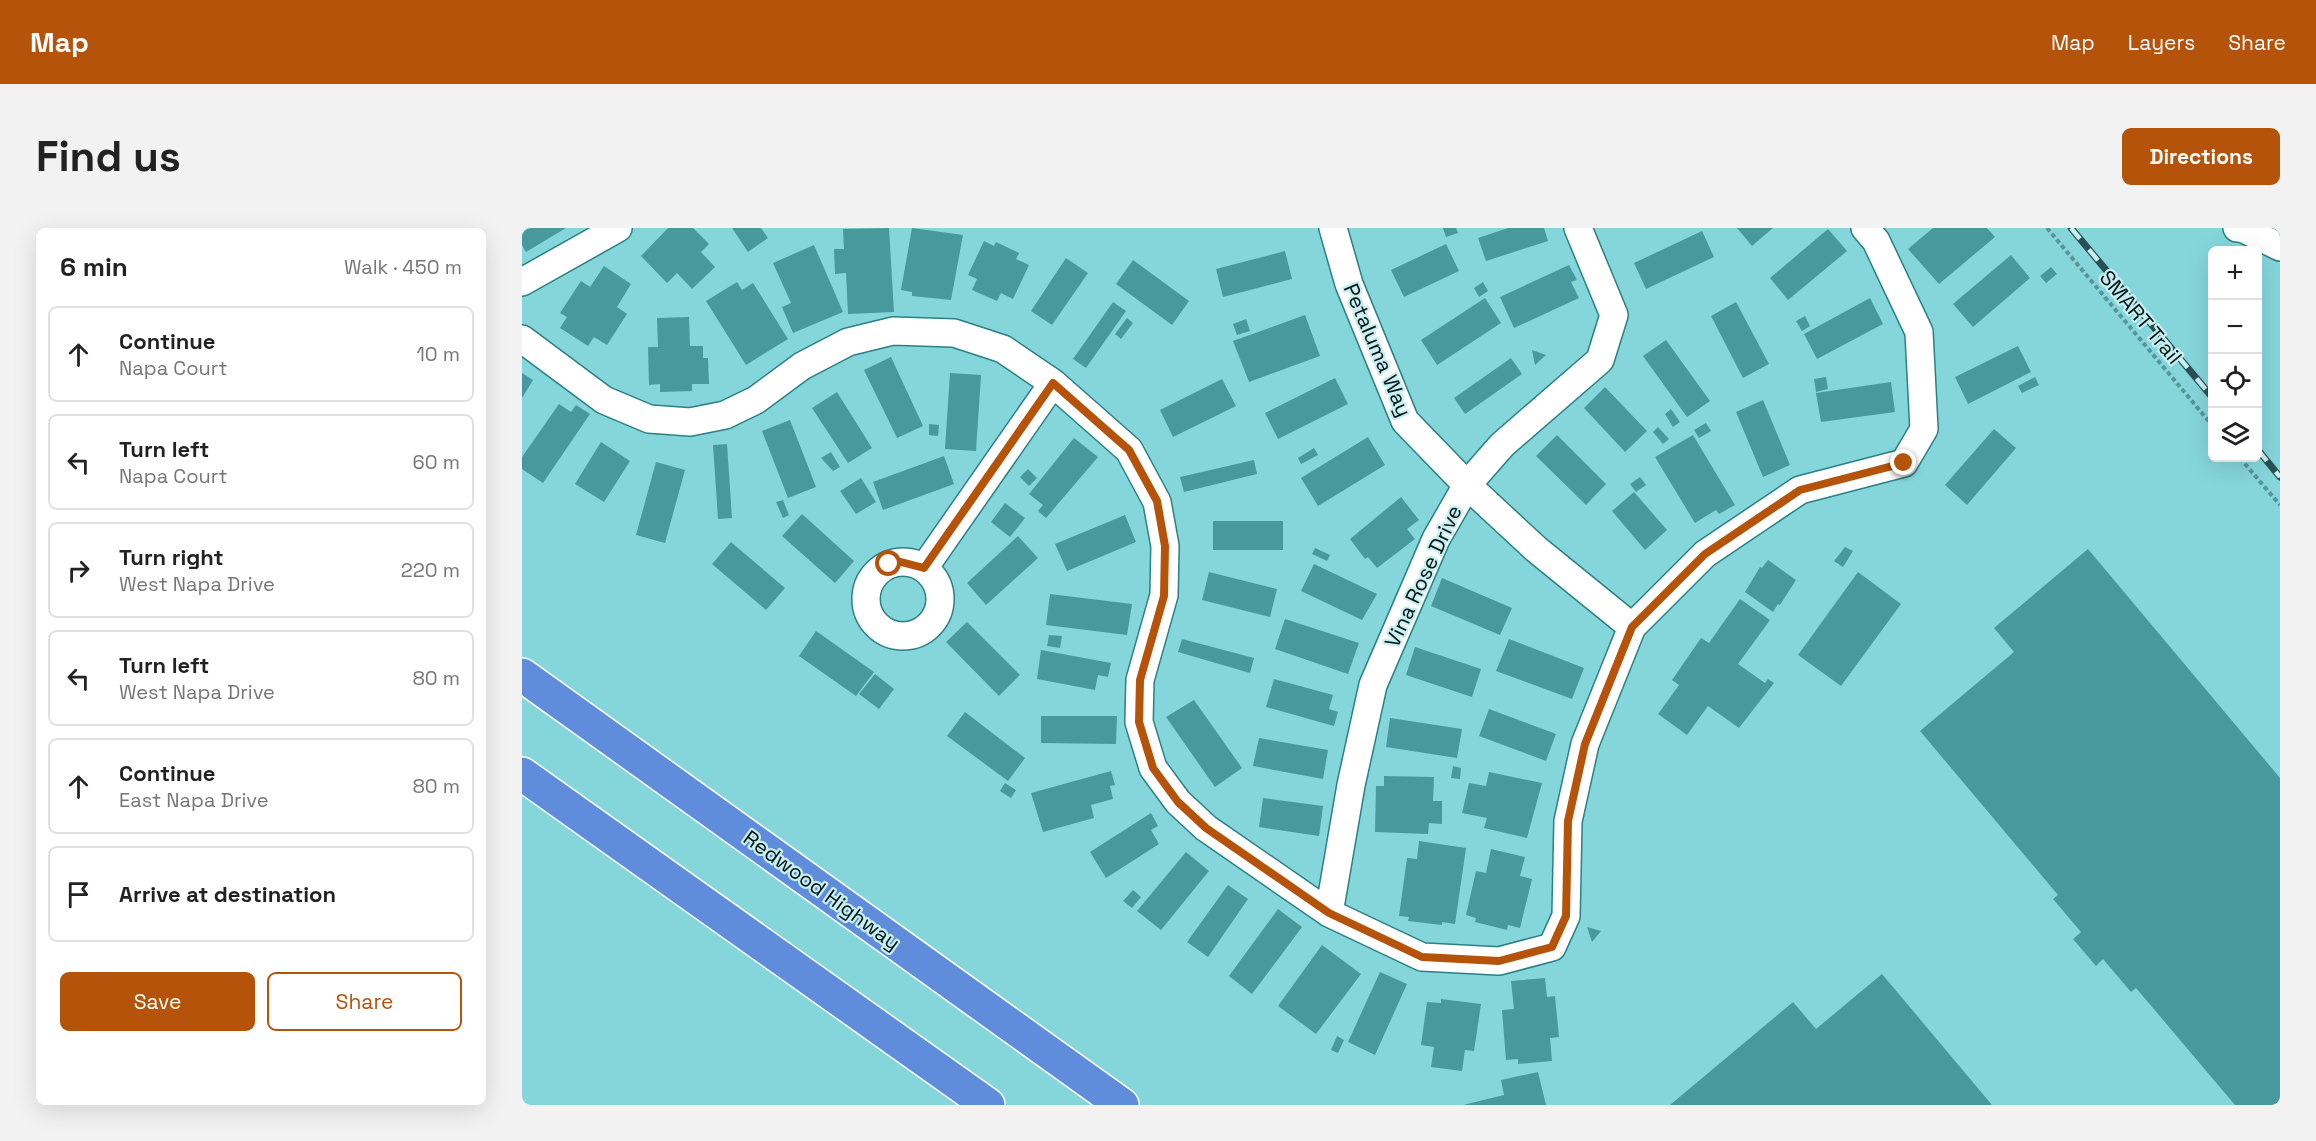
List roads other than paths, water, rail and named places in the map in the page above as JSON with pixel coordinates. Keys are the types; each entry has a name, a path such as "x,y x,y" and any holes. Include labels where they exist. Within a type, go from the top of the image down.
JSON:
{"highway":[{"name":"Redwood Highway","path":"522,675 1122,1105"},
{"path":"522,774 988,1105"}],"street":[{"path":"522,282 618,228"},
{"name":"Petaluma Way","path":"1334,228 1349,284 1405,421 1467,485 1536,549 1632,627"},
{"name":"Vina Rose Drive","path":"1329,913 1351,785 1373,685 1436,539 1467,485 1502,445 1600,360 1614,315 1578,228"},
{"path":"2237,228 2244,228 2280,247"},
{"path":"522,339 604,400 649,419 690,422 725,415 756,400 802,366 848,342 893,331 954,333 1003,349 1053,383 1129,450 1157,501 1165,546 1164,596 1140,680 1139,722 1153,768 1178,802 1206,828 1329,913 1422,957 1499,961 1552,947 1566,916 1568,821 1585,744 1632,627 1705,554 1800,490 1904,463 1924,429 1919,332 1878,232"},
{"path":"924,568 1053,383"}],"railway":[{"path":"2071,228 2208,392"},
{"path":"2262,455 2280,477"}]}
